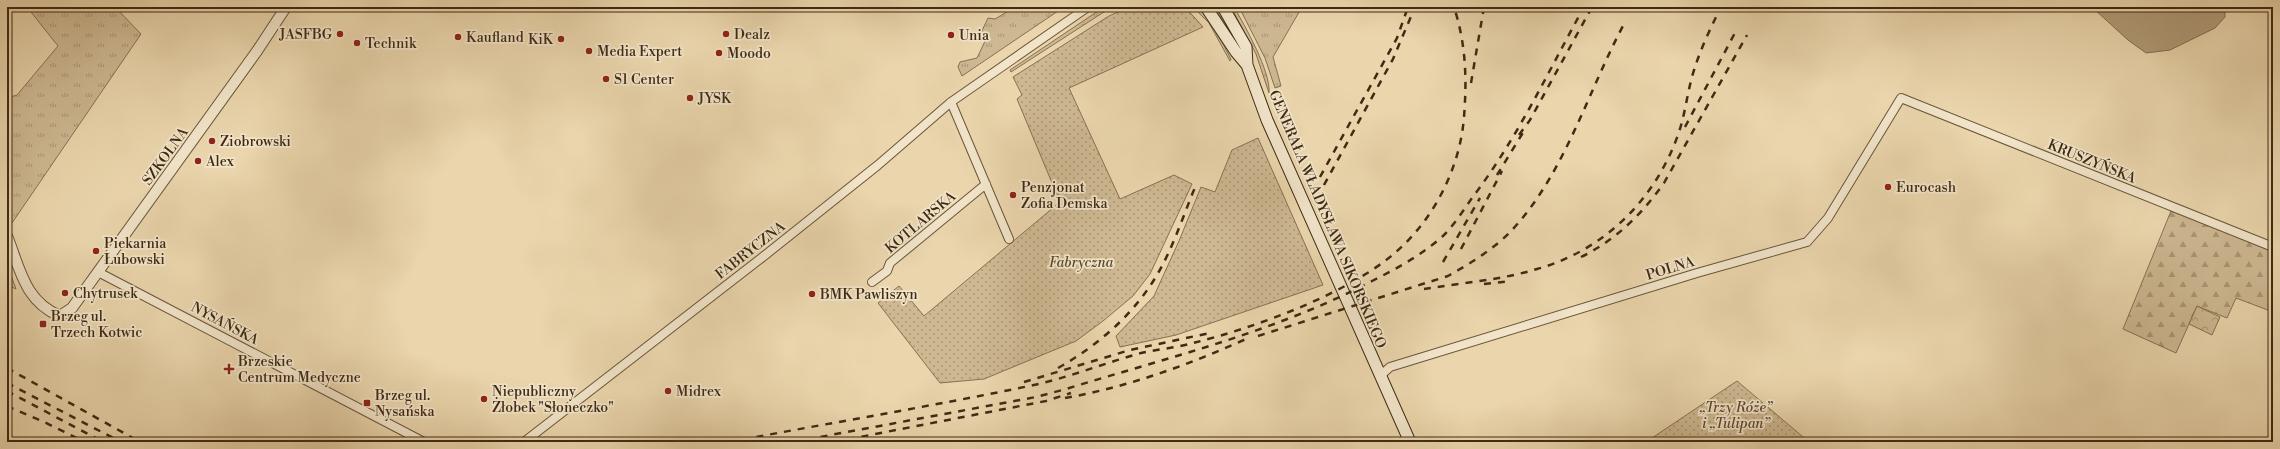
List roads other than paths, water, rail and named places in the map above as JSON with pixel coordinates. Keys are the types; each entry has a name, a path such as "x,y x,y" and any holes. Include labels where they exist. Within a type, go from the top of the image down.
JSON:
{"main road":[{"path":"1206,7 1239,56 1248,65"},
{"name":"GENERAŁA WŁADYSŁAWA SIKORSKIEGO","path":"1223,7 1246,47 1248,65 1267,120 1410,442"}],"street":[{"name":"SZKOLNA","path":"7,236 31,295 49,311 60,316 72,308 257,51 286,7"},
{"name":"FABRYCZNA","path":"524,442 764,256 878,165 951,102 1088,7"},
{"name":"POLNA","path":"1380,376 1390,367 1697,273 1807,242 1828,218 1901,98"},
{"name":"KRUSZYŃSKA","path":"1901,98 2273,247"},
{"path":"951,102 1009,239"},
{"name":"KOTLARSKA","path":"872,282 887,270 890,263 986,184"},
{"name":"NYSAŃSKA","path":"98,272 424,442"}],"railway":[{"path":"1320,177 1397,38 1408,7"},
{"path":"1324,185 1393,59 1415,7"},
{"path":"729,442 1047,382 1141,353 1187,345 1217,337 1299,308 1353,282 1396,252 1410,239 1433,208 1451,173 1461,136 1464,117 1465,89 1465,62 1461,34 1454,7"},
{"path":"1471,83 1484,7"},
{"path":"793,442 1036,397 1066,389 1223,342 1262,328 1337,298 1392,271 1419,255 1435,243 1447,232 1458,218 1488,176 1518,129 1584,7"},
{"path":"1519,135 1530,120 1592,7"},
{"path":"1424,289 1481,281 1537,269 1562,260 1585,249 1606,235 1625,218 1642,200 1657,179 1669,156 1679,132 1690,84 1698,59 1721,7"},
{"path":"1258,336 1448,276 1474,261 1498,243 1512,230 1531,208 1547,183 1574,131 1624,24"},
{"path":"1685,127 1737,29"},
{"path":"1581,257 1606,243 1617,234 1637,216 1656,194 1664,183 1747,35"},
{"path":"1497,175 1524,131"},
{"path":"1461,249 1502,171"},
{"path":"1058,368 1090,348 1118,324 1143,296 1154,280 1168,254 1196,185"},
{"path":"1443,262 1480,198"},
{"path":"1484,284 1511,281"},
{"path":"1024,382 1130,350 1210,333"},
{"path":"1065,398 1112,388 1157,374 1202,358 1246,339"},
{"path":"7,368 140,442"},
{"path":"7,383 121,442"},
{"path":"7,391 103,442"},
{"path":"834,442 1046,401 1071,393"},
{"path":"7,406 85,442"}],"place":[{"name":"JASFBG","path":"340,34"},
{"name":"Dealz","path":"726,34"},
{"name":"Unia","path":"951,35"},
{"name":"Kaufland","path":"458,37"},
{"name":"KiK","path":"561,39"},
{"name":"Technik","path":"357,43"},
{"name":"Media Expert","path":"589,51"},
{"name":"Moodo","path":"719,53"},
{"name":"S1 Center","path":"606,79"},
{"name":"JYSK","path":"690,98"},
{"name":"Ziobrowski","path":"212,141"},
{"name":"Alex","path":"198,161"},
{"name":"Eurocash","path":"1888,187"},
{"name":"Penzjonat Zofia Demska","path":"1013,195"},
{"name":"Piekarnia Łubowski","path":"96,251"},
{"name":"Chytrusek","path":"65,293"},
{"name":"BMK Pawliszyn","path":"812,294"},
{"name":"Brzeg ul. Trzech Kotwic","path":"43,324"},
{"name":"Brzeskie Centrum Medyczne","path":"229,369"},
{"name":"Midrex","path":"668,391"},
{"name":"Niepubliczny Żłobek \"Słoneczko\"","path":"484,399"},
{"name":"Brzeg ul. Nysańska","path":"367,403"}],"park label":[{"name":"Fabryczna","path":"1081,262"},
{"name":"„Trzy Róże” i „Tulipan”","path":"1736,416"}]}
